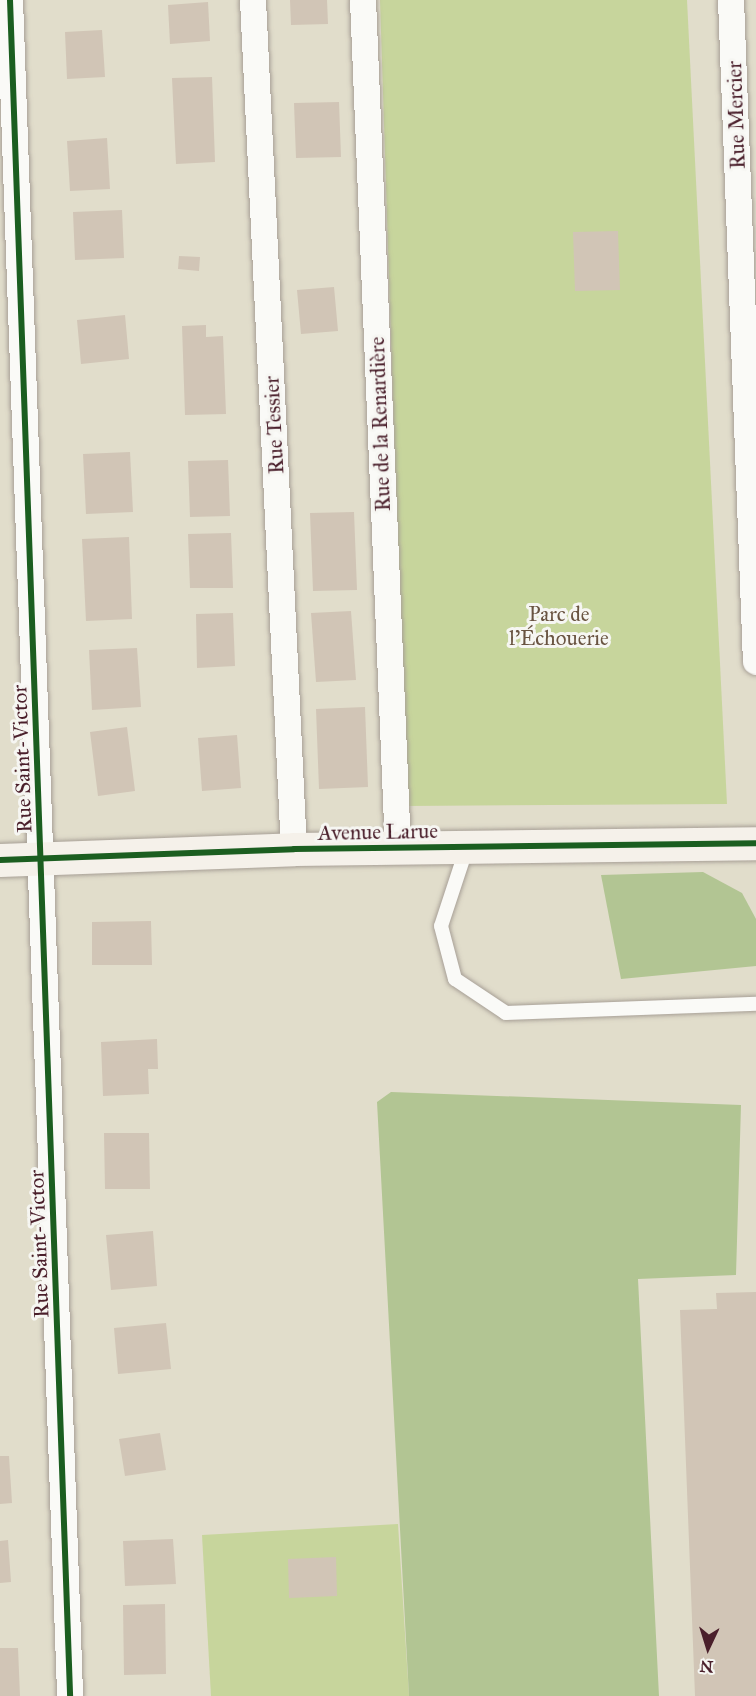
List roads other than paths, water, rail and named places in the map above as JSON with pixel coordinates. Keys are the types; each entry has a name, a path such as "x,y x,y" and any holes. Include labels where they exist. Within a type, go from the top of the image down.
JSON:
{"street":[{"name":"Rue Saint-Victor","path":"10,0 70,1696"},
{"name":"Rue Tessier","path":"253,0 294,849"},
{"name":"Rue de la Renardière","path":"363,0 398,849"},
{"name":"Rue Mercier","path":"731,0 756,662"},
{"name":"Avenue Larue","path":"0,860 294,849 756,843"}],"lane":[{"path":"466,848 441,926 455,979 506,1013 756,1004"}],"park label":[{"name":"Parc de l'Échouerie","path":"559,626"}]}
